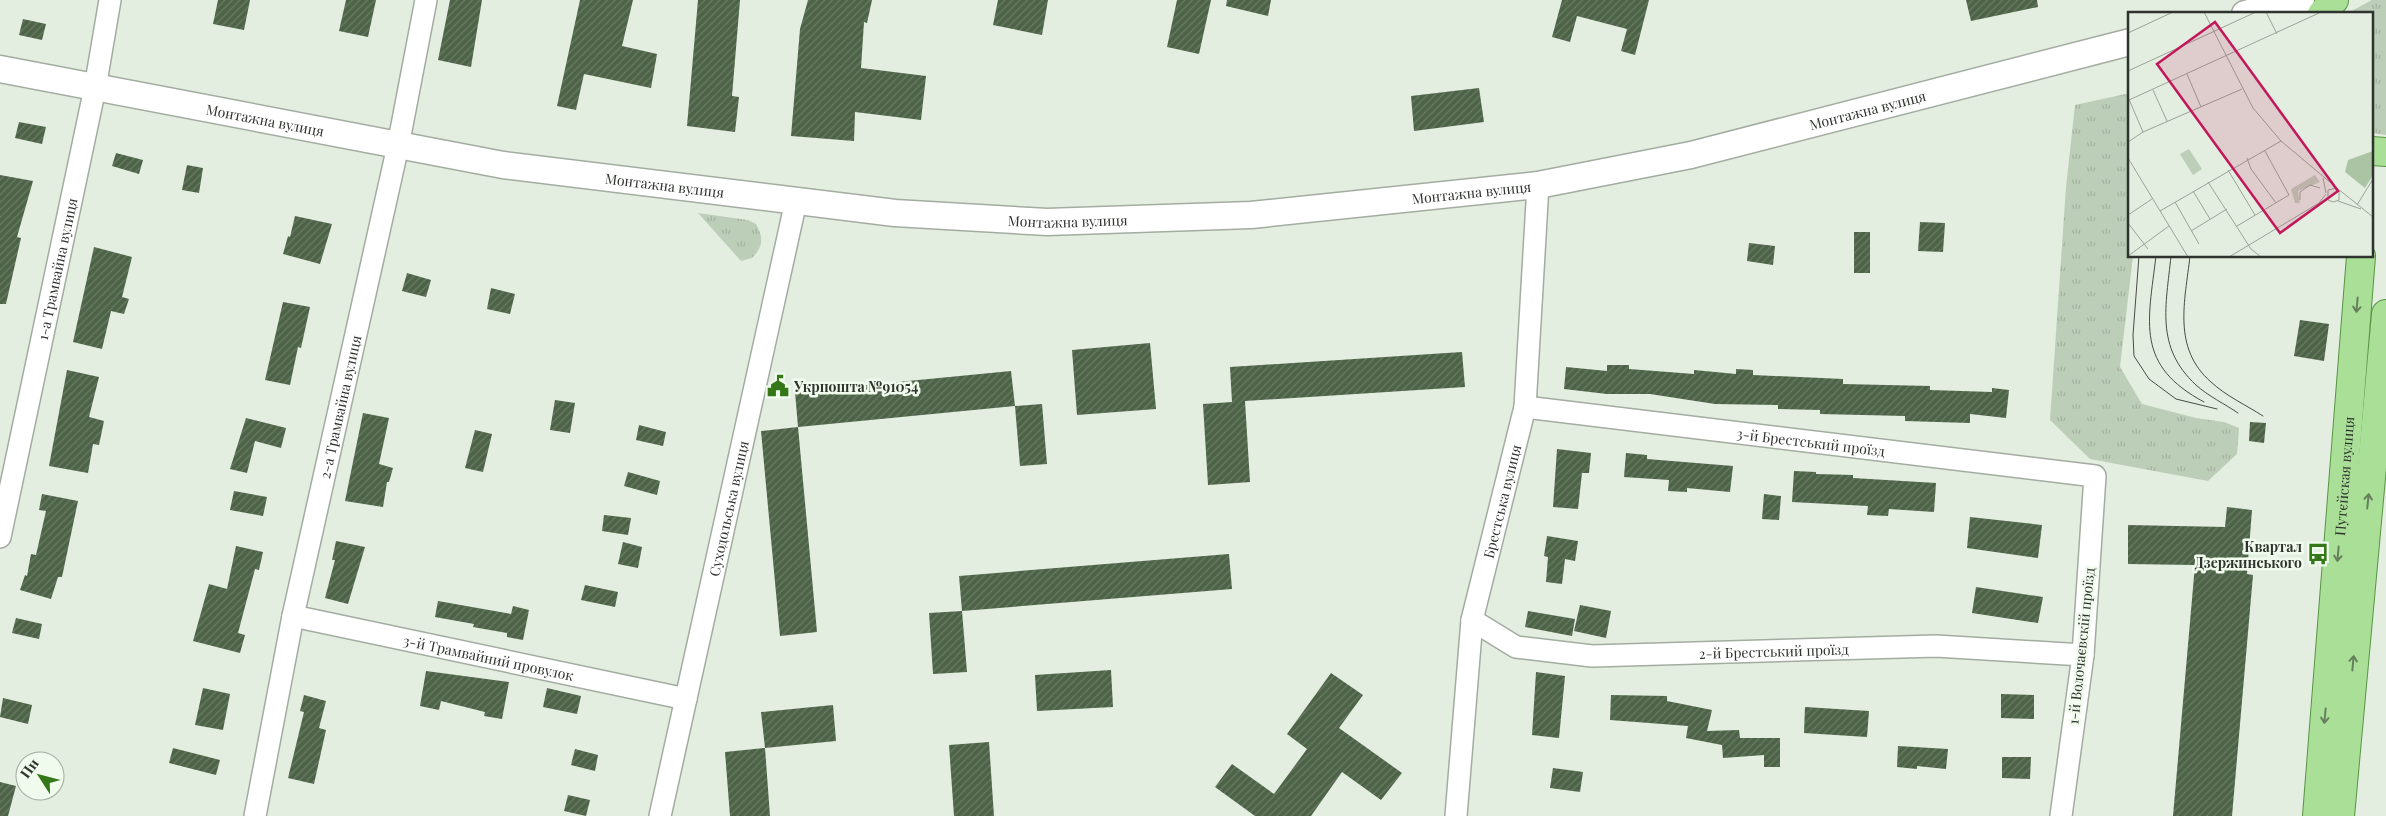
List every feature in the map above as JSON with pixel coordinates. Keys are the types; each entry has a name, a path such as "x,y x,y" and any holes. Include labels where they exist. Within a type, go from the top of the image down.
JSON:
{"main road":[{"path":"2324,12 2334,0"},
{"name":"Путєйская вулиця","path":"2317,816 2361,258"},
{"name":"Путєйская вулиця","path":"2340,816 2386,314"}],"street":[{"name":"1-а Трамвайна вулиця","path":"0,537 95,88 110,0"},
{"name":"2-а Трамвайна вулиця","path":"255,816 292,616 398,146 426,0"},
{"path":"2253,12 2301,0"},
{"name":"Монтажна вулиця","path":"0,69 503,165 895,214 1047,222 1251,215 1538,185 1691,155 2128,43"},
{"name":"Брестська вулиця","path":"1456,816 1472,620 1525,407 1538,185"},
{"name":"Суходольська вулиця","path":"660,816 796,201"},
{"name":"3-й Брестський проїзд","path":"1525,407 2095,476"},
{"name":"1-й Волочаєвскій проїзд","path":"2061,816 2083,655 2095,476"},
{"name":"3-й Трамвайний провулок","path":"292,616 686,699"},
{"name":"2-й Брестський проїзд","path":"1472,620 1516,646 1592,656 1936,646 2083,655"}],"green space":[{"path":"2372,0 2386,0 2386,135 2374,133 2374,12 2350,12"},
{"path":"2128,93 2128,258 2133,258 2120,367 2142,404 2196,418 2224,422 2239,428 2237,454 2208,481 2090,459 2050,420 2066,187 2075,105"},
{"path":"698,213 748,220 756,224 761,238 758,250 752,258 741,261"}],"building":[{"path":"218,0 250,0 244,30 213,24"},
{"path":"346,0 376,0 368,37 339,31"},
{"path":"450,0 482,0 471,67 438,60"},
{"path":"580,0 633,0 622,46 657,54 651,88 584,74 576,110 557,106"},
{"path":"698,0 740,0 732,96 739,97 735,132 687,126"},
{"path":"808,0 872,0 867,23 864,22 861,68 926,76 921,120 855,112 854,141 791,136 800,29"},
{"path":"998,0 1048,0 1042,35 993,25"},
{"path":"1177,0 1211,0 1199,54 1167,47"},
{"path":"1227,0 1271,0 1268,16 1226,6"},
{"path":"1562,0 1649,0 1635,55 1621,51 1627,29 1577,16 1570,42 1552,37"},
{"path":"1966,0 2037,0 2038,7 1971,21"},
{"path":"23,19 46,24 42,40 19,35"},
{"path":"1479,88 1484,122 1414,131 1411,96"},
{"path":"19,122 46,127 42,144 15,138"},
{"path":"116,153 143,160 139,174 112,166"},
{"path":"187,165 203,168 199,193 182,190"},
{"path":"0,175 33,181 17,237 21,238 6,304 0,304"},
{"path":"295,216 332,224 320,264 283,254 288,236 290,237"},
{"path":"1920,222 1945,223 1943,252 1918,251"},
{"path":"1854,232 1870,232 1870,273 1854,273"},
{"path":"1749,243 1775,246 1773,265 1747,261"},
{"path":"94,247 132,257 122,297 129,299 124,314 111,311 102,349 73,342"},
{"path":"407,273 431,280 426,297 402,291"},
{"path":"491,288 515,294 510,314 487,309"},
{"path":"283,302 310,307 301,348 298,347 290,385 265,380"},
{"path":"2300,320 2329,324 2324,361 2294,356"},
{"path":"1150,343 1156,409 1077,415 1072,350"},
{"path":"1462,352 1465,387 1245,401 1250,482 1208,485 1203,404 1232,402 1230,367"},
{"path":"1607,365 1629,365 1629,369 1694,374 1694,370 1736,374 1736,369 1753,370 1753,375 1843,379 1843,384 1930,386 1930,390 1992,392 1992,388 2009,390 2006,418 1970,414 1970,423 1905,421 1905,416 1820,414 1820,410 1778,409 1778,405 1715,404 1650,394 1607,394 1564,389 1566,367 1607,371"},
{"path":"67,370 99,377 89,417 104,421 99,445 93,444 88,473 49,466"},
{"path":"1011,371 1015,406 798,427 795,392"},
{"path":"555,400 575,403 570,433 550,430"},
{"path":"1042,404 1047,464 1020,466 1015,406"},
{"path":"363,413 389,418 379,464 393,468 389,482 387,482 383,507 345,501"},
{"path":"246,418 286,428 281,448 255,441 247,473 230,469"},
{"path":"2250,422 2266,423 2264,443 2249,441"},
{"path":"639,425 666,432 663,446 636,440"},
{"path":"798,427 817,632 780,636 761,431"},
{"path":"475,430 492,434 483,472 465,468"},
{"path":"1557,449 1591,453 1589,473 1582,473 1578,509 1553,507"},
{"path":"1626,453 1647,455 1647,459 1733,466 1730,492 1687,488 1687,492 1668,491 1669,480 1624,477"},
{"path":"1794,471 1816,472 1816,474 1853,475 1853,478 1936,483 1934,512 1889,509 1888,516 1867,515 1868,506 1792,502"},
{"path":"628,472 660,481 657,495 624,486"},
{"path":"234,491 267,497 263,516 230,510"},
{"path":"42,494 78,501 62,577 58,577 51,599 20,590 25,575 27,576 31,554 36,555 46,511 39,510"},
{"path":"1764,494 1781,496 1779,520 1762,519"},
{"path":"2227,507 2252,510 2247,574 2253,575 2232,816 2173,816 2195,565 2128,564 2128,525 2225,527"},
{"path":"604,515 631,518 628,535 602,531"},
{"path":"1970,517 2042,525 2038,558 1967,548"},
{"path":"1547,536 1578,541 1575,561 1565,559 1562,584 1546,582 1548,557 1544,556"},
{"path":"336,541 365,547 348,604 325,598 335,560 332,560"},
{"path":"623,542 642,547 638,568 618,564"},
{"path":"236,546 263,552 259,570 255,569 238,633 245,635 240,653 193,641 209,584 227,589"},
{"path":"1229,554 1232,589 962,611 959,576"},
{"path":"585,585 618,592 615,607 581,600"},
{"path":"1976,587 2043,597 2038,623 1972,613"},
{"path":"438,601 511,614 513,606 529,610 523,640 507,637 507,633 473,627 474,624 435,617"},
{"path":"1580,605 1611,611 1606,638 1574,631"},
{"path":"962,611 967,672 933,674 929,613"},
{"path":"1528,611 1575,619 1572,636 1525,627"},
{"path":"16,618 42,624 39,639 12,633"},
{"path":"1111,670 1113,707 1037,711 1035,675"},
{"path":"426,671 509,682 502,719 484,716 485,712 441,701 439,710 420,706"},
{"path":"1536,672 1565,676 1559,738 1532,735"},
{"path":"1331,673 1363,695 1339,728 1402,773 1381,800 1342,772 1311,816 1255,816 1215,787 1232,764 1274,794 1307,749 1287,734"},
{"path":"203,688 230,694 223,730 195,725"},
{"path":"547,688 581,696 577,714 543,707"},
{"path":"2001,694 2034,695 2034,719 2001,718"},
{"path":"304,695 326,701 319,728 326,730 314,784 288,778 304,712 300,711"},
{"path":"1611,695 1667,696 1667,701 1712,710 1707,731 1739,730 1740,738 1780,738 1780,767 1764,767 1764,755 1723,758 1722,745 1686,738 1688,726 1610,720"},
{"path":"3,698 32,705 28,724 0,717"},
{"path":"833,705 836,741 765,748 761,712"},
{"path":"1805,707 1869,711 1867,737 1804,733"},
{"path":"989,742 994,816 954,816 949,745"},
{"path":"1898,746 1948,749 1946,769 1917,766 1917,769 1897,767"},
{"path":"173,748 220,760 216,775 169,763"},
{"path":"765,748 770,816 730,816 725,752"},
{"path":"575,749 598,755 595,771 571,765"},
{"path":"2002,757 2031,757 2030,779 2002,778"},
{"path":"1553,768 1583,772 1580,792 1550,788"},
{"path":"0,782 15,786 15,790 8,816 0,816"},
{"path":"568,795 590,800 586,816 564,811"}],"tram line":[{"path":"2139,258 2133,335 2134,356 2149,379 2176,399 2217,409"},
{"path":"2156,258 2149,322 2151,340 2156,357 2166,373 2182,388 2204,402"},
{"path":"2171,258 2166,325 2174,356 2183,371 2196,385 2238,413"},
{"path":"2190,258 2184,323 2186,339 2191,354 2199,369 2211,382 2263,416"}],"place":[{"name":"Укрпошта №91054","path":"778,386"},
{"name":"Квартал Дзержинського","path":"2318,554"}]}
